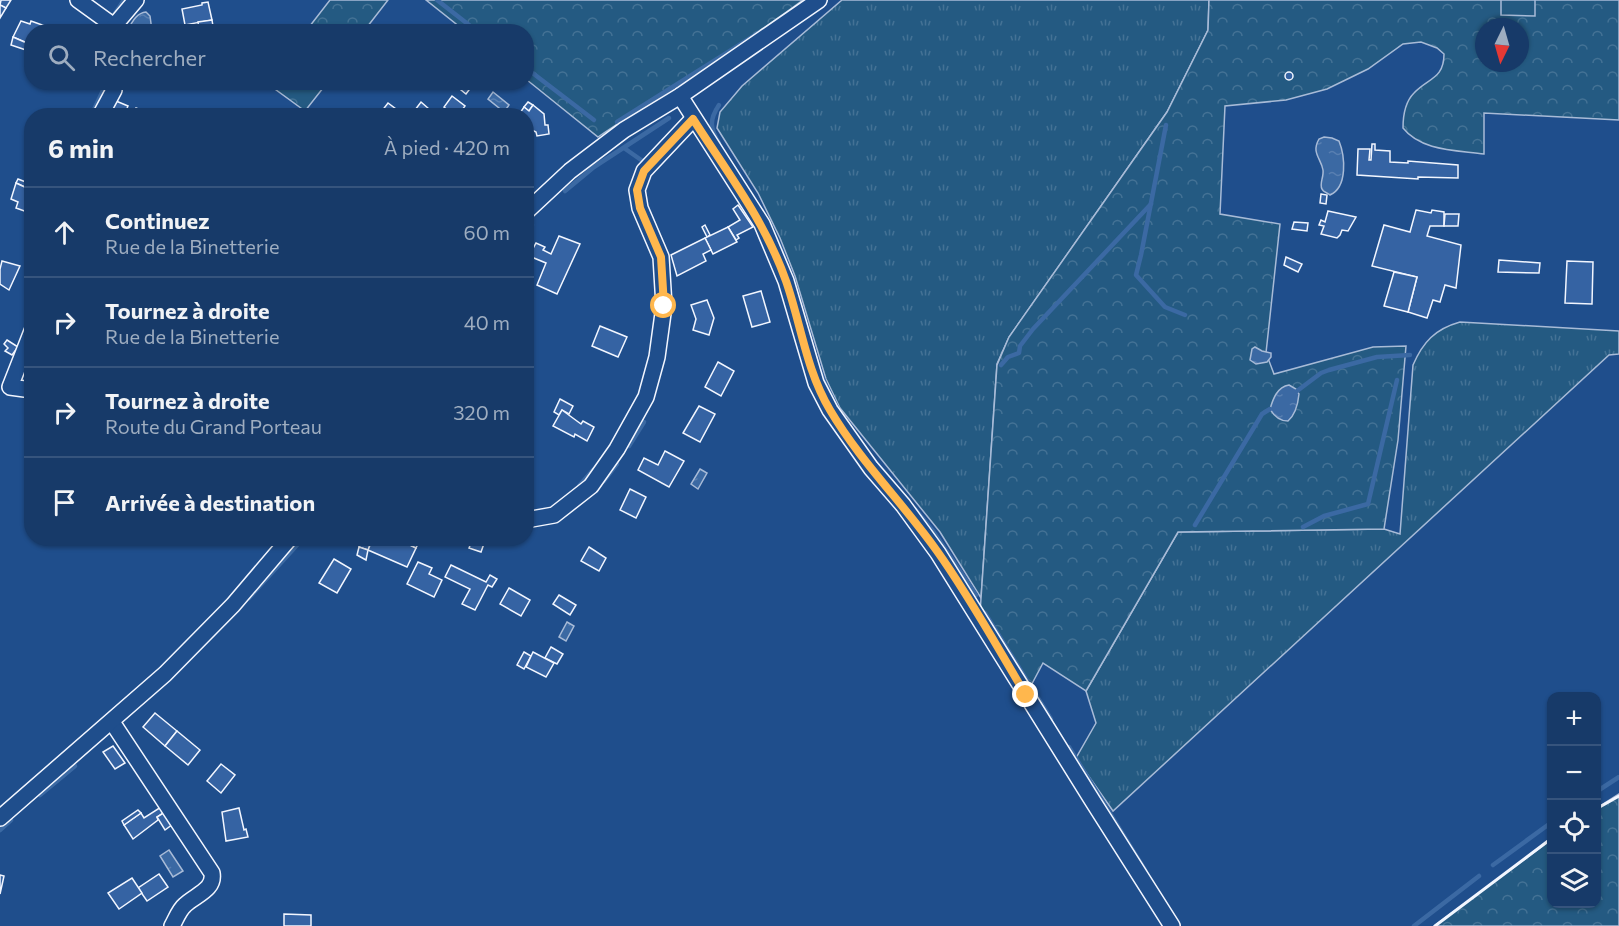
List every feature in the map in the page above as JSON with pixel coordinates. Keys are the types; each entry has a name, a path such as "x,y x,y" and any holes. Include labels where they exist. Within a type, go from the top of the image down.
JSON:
{"street":[{"path":"78,0 108,24"},
{"path":"118,24 136,0"},
{"path":"534,204 606,143 680,96 819,0"},
{"path":"104,108 114,90"},
{"path":"680,96 762,224 786,281 816,383 830,410 871,468 903,505 938,552 1172,926"},
{"path":"534,519 554,515 591,486 617,449 646,397 657,357 664,306 661,257 640,208 637,190 644,171 693,119"},
{"path":"24,351 10,387 24,389"},
{"path":"0,818 165,674 210,629 283,546"},
{"path":"112,722 212,873 213,879 209,887 183,906 172,926"}],"green space":[{"path":"330,0 388,0 369,24 311,24"},
{"path":"426,0 803,0 727,53 598,137 534,86 534,24 456,24"},
{"path":"842,0 1209,0 1208,30 1167,112 1009,337 997,364 981,598 940,532 840,408 826,379 795,276 780,238 758,193 717,128 720,112 742,86"},
{"path":"1209,0 1619,0 1619,120 1484,113 1484,154 1429,145 1411,136 1403,128 1408,101 1419,88 1438,73 1443,62 1444,54 1437,48 1421,42 1403,44 1368,69 1327,89 1286,100 1225,106 1220,214 1280,224 1266,353 1274,374 1373,347 1406,346 1398,440 1384,529 1178,532 1086,691 1043,663 1026,695 980,613 997,365 1009,337 1167,112 1208,30"},
{"path":"1501,0 1535,0 1535,16 1501,15"},
{"path":"276,90 322,90 307,108 301,108"},
{"path":"1460,322 1619,331 1619,354 1609,355 1113,811 1076,758 1096,723 1086,691 1178,532 1384,529 1400,534 1413,365 1431,338 1444,328"},
{"path":"1619,794 1619,926 1434,926 1547,843 1547,908 1601,908 1601,805"}],"water":[{"path":"146,12 150,16 151,24 131,24 137,16"},
{"path":"493,92 509,105 507,108 499,108 488,99"},
{"path":"1324,137 1339,141 1344,163 1340,185 1330,195 1321,187 1323,170 1316,152 1319,139"},
{"path":"1255,347 1271,353 1267,362 1256,364 1250,360 1252,349"},
{"path":"1289,385 1296,389 1299,398 1293,415 1285,421 1277,418 1270,409 1279,391"},
{"path":"700,469 707,473 698,489 691,484"},
{"path":"567,622 574,626 566,641 559,637"},
{"path":"169,850 183,871 173,877 160,856"}],"building":[{"path":"1,0 11,0 6,8 0,5"},
{"path":"208,2 212,20 185,24 182,9 202,5"},
{"path":"0,5 6,8 0,18"},
{"path":"212,20 213,24 198,24 198,22"},
{"path":"21,21 30,24 24,24 24,42 13,37"},
{"path":"13,37 24,42 24,49 11,45"},
{"path":"1289,72 1293,76 1289,80 1285,76"},
{"path":"452,96 465,106 464,108 444,107"},
{"path":"116,101 128,106 127,108 112,108"},
{"path":"421,102 428,108 416,108"},
{"path":"528,102 533,105 531,108 524,107"},
{"path":"388,103 395,108 384,108"},
{"path":"533,105 544,114 549,134 537,136 534,131 534,108 531,108"},
{"path":"1372,144 1375,144 1375,150 1390,151 1390,162 1458,165 1458,178 1418,177 1418,179 1357,175 1358,149 1370,149 1369,160 1371,160"},
{"path":"18,179 24,181 24,187 16,183"},
{"path":"16,183 24,187 24,211 16,208 18,202 11,199"},
{"path":"1321,194 1327,195 1326,204 1320,203"},
{"path":"738,205 753,227 737,235 739,238 736,240 728,227 740,220 733,209"},
{"path":"1416,210 1431,213 1432,210 1444,212 1444,226 1430,226 1427,236 1461,245 1456,288 1445,285 1440,302 1433,300 1427,318 1408,312 1417,277 1372,266 1384,225 1410,232"},
{"path":"1328,211 1356,217 1348,231 1342,230 1337,238 1321,234 1324,226 1319,225 1321,220 1325,222"},
{"path":"1445,214 1459,214 1458,226 1444,226"},
{"path":"1294,222 1308,223 1307,231 1292,229"},
{"path":"705,225 710,235 707,237 702,227"},
{"path":"728,227 737,242 713,254 705,238"},
{"path":"559,236 580,244 557,294 537,285 546,263 534,258 536,243 545,247 543,250 551,254"},
{"path":"705,238 711,250 703,254 706,261 677,276 671,255"},
{"path":"1286,257 1302,264 1298,272 1284,265"},
{"path":"1499,260 1540,263 1539,273 1498,272"},
{"path":"2,261 20,266 9,290 0,284"},
{"path":"1567,261 1593,262 1592,304 1565,303"},
{"path":"1394,272 1417,277 1408,312 1384,306"},
{"path":"761,291 770,322 752,327 743,296"},
{"path":"707,300 714,318 709,335 693,330 696,319 691,305"},
{"path":"600,326 627,337 618,357 592,346"},
{"path":"7,340 18,347 12,355 5,351 8,348 4,344"},
{"path":"718,362 734,371 721,396 705,387"},
{"path":"560,399 573,406 569,414 562,410 559,415 554,412"},
{"path":"699,406 715,414 700,442 683,433"},
{"path":"562,410 581,424 583,421 594,427 587,441 553,426"},
{"path":"665,451 684,461 669,487 638,470 644,458 658,465"},
{"path":"630,489 646,497 636,518 620,510"},
{"path":"359,546 370,546 368,550"},
{"path":"370,546 412,546 416,548 407,567 368,550"},
{"path":"470,546 483,546 481,552 469,548"},
{"path":"359,547 368,550 366,560 357,555"},
{"path":"589,547 606,558 599,571 581,561"},
{"path":"334,559 351,569 337,593 319,583"},
{"path":"418,562 432,568 429,574 442,580 434,597 407,584"},
{"path":"451,565 486,582 490,575 497,579 492,587 488,585 475,610 462,604 470,589 445,577"},
{"path":"509,588 530,600 521,616 500,604"},
{"path":"559,595 576,605 570,615 553,604"},
{"path":"551,647 563,654 557,664 545,658"},
{"path":"524,652 531,656 524,669 517,665"},
{"path":"533,652 554,663 546,677 526,667"},
{"path":"155,713 177,731 165,746 143,727"},
{"path":"177,731 200,750 188,765 165,746"},
{"path":"113,746 125,763 115,769 103,752"},
{"path":"221,764 235,775 221,793 207,781"},
{"path":"161,807 165,812 157,817 158,820 133,839 124,825 141,813 144,818"},
{"path":"239,808 248,837 226,841 222,812"},
{"path":"138,810 141,813 124,825 122,821"},
{"path":"165,812 173,824 165,830 157,817"},
{"path":"159,874 168,887 147,901 138,888"},
{"path":"0,875 4,876 0,894"},
{"path":"132,878 142,893 119,909 108,893"},
{"path":"284,914 311,915 311,926 284,926"}],"waterway":[{"path":"114,15 124,0"},
{"path":"437,0 468,24"},
{"path":"617,122 760,32"},
{"path":"534,74 594,120"},
{"path":"95,108 103,90"},
{"path":"719,105 712,124 719,143"},
{"path":"565,191 594,167 669,118"},
{"path":"1166,125 1136,275 1165,307 1185,315"},
{"path":"624,148 644,162 642,165"},
{"path":"1001,365 1008,357 1019,353 1020,346 1033,329 1151,204"},
{"path":"774,235 789,269 822,376 838,410"},
{"path":"1297,391 1321,373 1329,370 1377,357 1410,355"},
{"path":"1303,527 1324,516 1368,504 1397,380"},
{"path":"1195,525 1262,414 1270,409"},
{"path":"629,446 644,422"},
{"path":"872,458 894,484"},
{"path":"604,481 617,464"},
{"path":"579,486 593,470"},
{"path":"915,509 933,531 976,595"},
{"path":"249,598 296,546"},
{"path":"985,613 1051,719"},
{"path":"1069,747 1145,870"},
{"path":"40,795 75,766"},
{"path":"1601,789 1619,777"},
{"path":"0,830 11,820"},
{"path":"1493,865 1547,826"},
{"path":"1414,926 1479,876"}],"wall":[{"path":"1601,806 1619,796"},
{"path":"1435,926 1547,842"}],"route":[{"path":"664,306 661,257 640,208 637,190 644,171 693,119 762,224 786,281 816,383 830,410 871,468 903,505 938,552 1026,695"}]}
